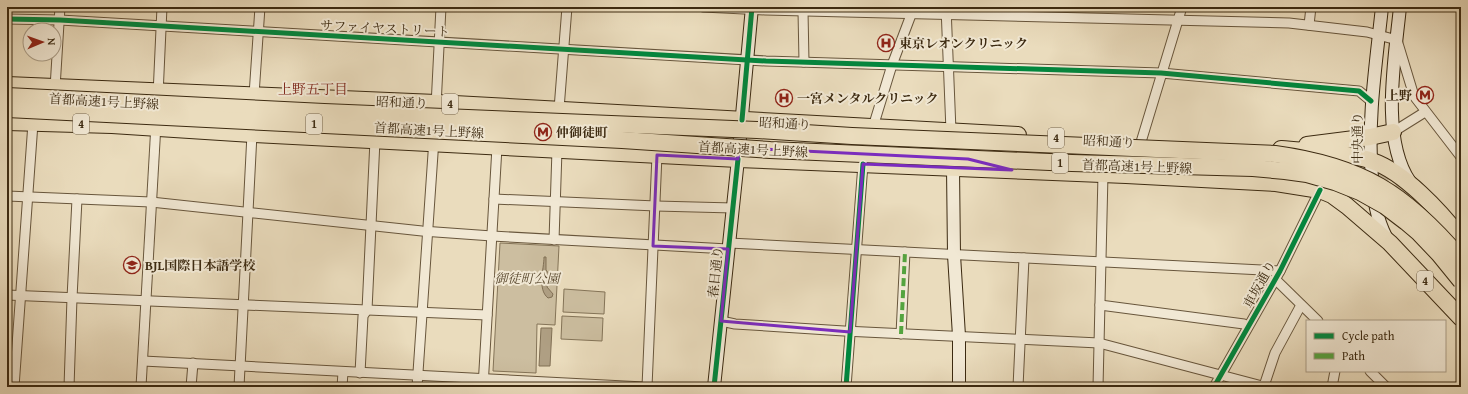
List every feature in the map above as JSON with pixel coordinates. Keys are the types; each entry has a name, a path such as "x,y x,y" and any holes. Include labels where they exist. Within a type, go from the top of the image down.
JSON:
{"highway":[{"name":"昭和通り","path":"7,86 56,88 157,97 254,96 559,109 1140,142 1276,148 1327,153 1370,160 1400,175 1448,222 1461,238"},
{"name":"首都高速1号上野線","path":"7,96 324,112 757,130 852,136 1250,152 1305,158 1344,169 1394,194 1423,218 1461,259"},
{"path":"157,97 173,119 230,122 246,134"},
{"name":"首都高速1号上野線","path":"7,109 622,140 778,151 1072,163 1253,168 1285,171 1307,174 1336,182 1348,186 1373,199 1396,214 1419,233 1439,254 1461,281"},
{"name":"4","path":"7,122 112,125 246,134 738,160 1252,180 1298,186 1320,190 1332,195 1347,206 1390,243 1461,318"},
{"path":"1276,148 1370,137 1393,132"},
{"path":"852,136 942,148 1018,154 1232,162"},
{"path":"622,140 664,138 793,142 919,150 945,153 1012,170"}],"main road":[{"name":"中央通り","path":"1382,7 1371,101 1370,160 1377,217 1390,243"},
{"path":"1400,7 1396,40 1392,106 1393,132 1400,162 1406,176 1416,191"},
{"name":"春日通り","path":"714,387 738,160 752,8"},
{"path":"953,168 954,255 959,336 959,387"}],"street":[{"path":"56,88 60,7"},
{"path":"141,387 162,7"},
{"path":"254,96 260,7"},
{"path":"417,387 429,231 441,7"},
{"path":"559,109 567,7"},
{"path":"703,7 803,11 947,11 1309,25 1367,32 1396,40 1414,96 1461,157"},
{"path":"1140,142 1182,7"},
{"path":"1309,25 1311,7"},
{"path":"873,127 892,66 913,10"},
{"path":"803,11 804,62"},
{"path":"947,11 951,131"},
{"name":"サファイヤストリート","path":"7,19 60,20 564,50 761,60 892,66 1161,73 1359,91 1371,101"},
{"path":"1393,132 1426,112"},
{"path":"14,387 33,123"},
{"path":"239,387 242,305 248,212 246,134"},
{"path":"360,373 363,316 367,310 375,140"},
{"path":"484,383 497,147"},
{"path":"554,240 557,150"},
{"path":"143,361 418,376 484,383 645,387 656,206 657,155"},
{"path":"846,387 863,164"},
{"path":"1098,387 1103,174"},
{"name":"車坂通り","path":"1214,387 1280,271 1320,190"},
{"path":"7,196 151,202 429,231 653,246 728,246 857,250 1280,271"},
{"path":"69,387 77,199"},
{"path":"494,199 733,208"},
{"path":"901,334 905,252"},
{"path":"1018,387 1024,258"},
{"path":"1275,279 1317,320"},
{"path":"7,295 487,315"},
{"path":"1100,305 1244,324 1248,326"},
{"path":"721,321 735,324 850,332 1099,343 1221,374 1265,387 1276,353 1301,305"},
{"path":"191,387 193,364"},
{"path":"342,387 343,372"},
{"path":"1332,387 1335,372"},
{"path":"1371,372 1386,387"}],"highlighted area":[{"path":"739,148 968,159 1012,170 863,164 850,332 721,321 728,249 653,246 657,155 738,159"}],"green space":[{"name":"御徒町公園","path":"500,243 559,246 555,325 537,324 536,373 493,371"},
{"path":"564,289 605,292 604,314 563,312"},
{"path":"562,316 603,318 602,341 561,339"}],"shaded area":[{"path":"544,257 546,257 546,270 549,274 547,287 553,294 552,297 548,298 542,284"},
{"path":"541,328 552,328 550,366 539,366"}],"tunnel":[{"path":"1372,180 1416,191"}],"marked path":[{"path":"901,334 905,252"}],"cycle path":[{"path":"742,120 752,7"},
{"path":"7,19 60,20 766,61 1161,73 1359,91 1371,101"},
{"path":"714,387 738,159"},
{"path":"846,387 863,164"},
{"path":"1214,387 1280,271 1320,190"}],"place":[{"name":"東京レオンクリニック","path":"886,43"},
{"name":"上野","path":"1425,95"},
{"name":"一宮メンタルクリニック","path":"784,98"},
{"name":"仲御徒町","path":"543,132"},
{"name":"BJL国際日本語学校","path":"132,265"}],"district":[{"name":"上野五丁目","path":"313,89"}]}
